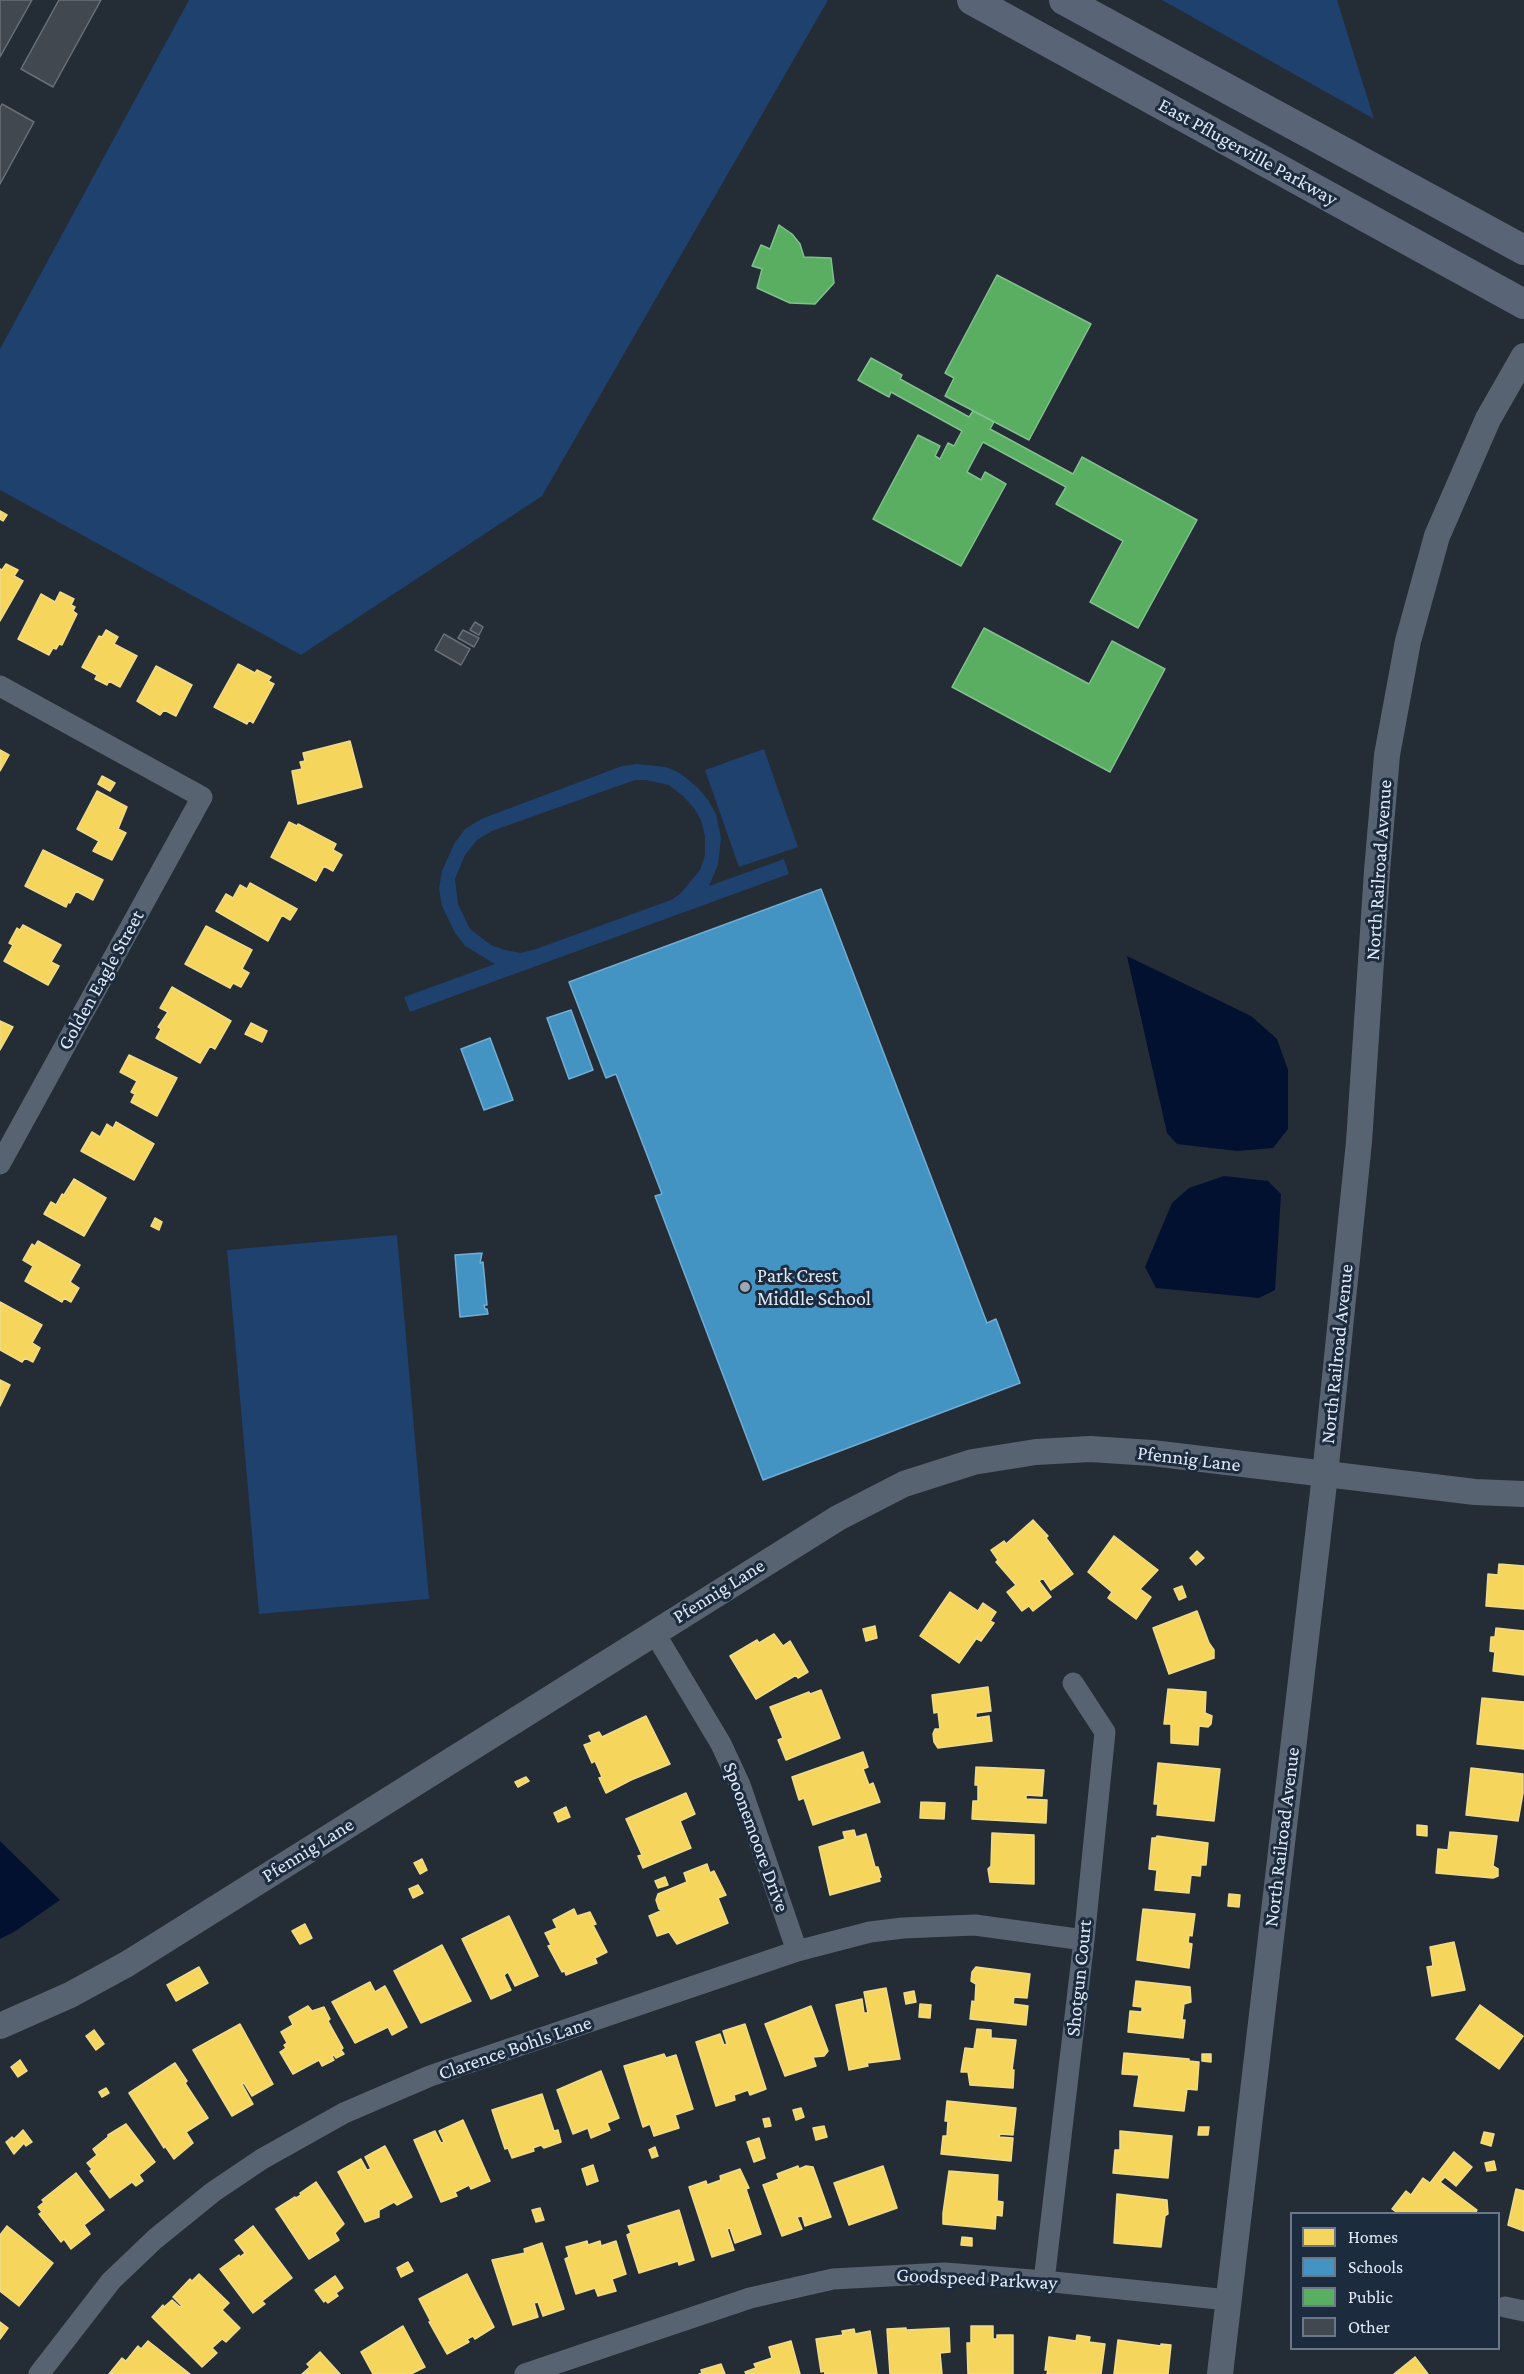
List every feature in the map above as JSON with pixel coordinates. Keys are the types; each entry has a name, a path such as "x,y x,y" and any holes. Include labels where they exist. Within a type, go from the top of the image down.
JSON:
{"main road":[{"name":"East Pflugerville Parkway","path":"972,0 1524,304"},
{"path":"1064,0 1524,250"}],"street":[{"name":"North Railroad Avenue","path":"1220,2374 1324,1475 1359,1142 1387,755 1408,641 1437,536 1488,419 1524,356"},
{"name":"Golden Eagle Street","path":"0,686 202,797 2,1155"},
{"name":"Pfennig Lane","path":"0,2026 70,1995 127,1964 838,1518 904,1484 973,1462 1036,1452 1090,1449 1152,1453 1475,1492 1524,1494"},
{"name":"Spoonemoore Drive","path":"654,1632 720,1744 740,1785 797,1951"},
{"name":"Shotgun Court","path":"1044,2281 1084,1940 1105,1731 1073,1683"},
{"name":"Clarence Bohls Lane","path":"39,2374 111,2281 155,2239 223,2185 262,2159 344,2113 430,2076 797,1951 870,1932 975,1925 1084,1940"},
{"name":"Goodspeed Parkway","path":"525,2374 750,2298 833,2279 945,2273 1228,2300"}],"shaded area":[{"path":"189,0 828,0 542,496 301,655 0,490 0,349"},
{"path":"1162,0 1337,0 1374,119 1228,37"},
{"path":"764,749 798,847 739,867 705,770"},
{"path":"637,764 666,767 680,773 708,800 716,814 721,838 718,865 709,886 784,859 789,874 410,1012 404,997 495,964 465,946 455,933 442,906 439,889 442,871 454,844 465,829 481,819 622,766","holes":["635,780 669,785 694,808 701,820 705,836 705,855 700,870 680,894 671,900 521,953 491,945 470,929 458,904 455,879 465,855 477,840 492,831"]},
{"path":"1127,956 1251,1016 1277,1039 1288,1070 1288,1129 1273,1148 1237,1151 1177,1144 1167,1133"},
{"path":"1224,1176 1268,1181 1281,1194 1275,1290 1259,1298 1156,1288 1145,1267 1172,1203 1189,1188"},
{"path":"397,1235 429,1599 259,1614 227,1250"},
{"path":"0,1841 60,1900 0,1939"}],"building: Homes":[{"path":"0,511 7,515 3,521 0,519"},
{"path":"6,564 18,570 14,576 23,581 0,621 0,569 2,570"},
{"path":"60,592 74,599 71,605 75,607 73,611 77,614 62,645 59,644 56,649 53,648 49,655 18,639 41,594 55,602"},
{"path":"106,630 118,637 114,644 137,656 120,687 109,681 107,685 95,679 97,675 82,667 99,636 102,637"},
{"path":"238,664 255,673 257,670 271,677 268,681 274,684 253,723 249,720 247,724 214,707"},
{"path":"156,666 192,685 176,716 164,710 160,715 137,701"},
{"path":"350,741 362,787 298,804 292,771 302,769 300,762 305,761 303,753"},
{"path":"0,750 9,755 0,771"},
{"path":"102,776 115,783 110,791 98,784"},
{"path":"97,791 127,807 118,829 126,833 112,860 93,851 99,841 77,829"},
{"path":"289,822 297,826 298,824 336,844 333,850 342,855 333,871 324,866 316,881 271,857"},
{"path":"43,850 103,880 93,900 76,891 66,907 25,886"},
{"path":"250,883 297,909 290,920 282,915 268,941 216,911 226,894 233,898 240,885 247,889"},
{"path":"23,925 61,945 51,962 59,966 48,985 4,961 13,945 9,943 17,928 20,930"},
{"path":"206,926 252,950 242,969 249,973 241,987 233,983 230,988 185,964"},
{"path":"172,987 231,1021 215,1049 210,1046 200,1063 156,1038 161,1029 158,1027 168,1012 160,1008"},
{"path":"0,1021 13,1027 0,1050"},
{"path":"251,1023 267,1031 262,1042 245,1034"},
{"path":"129,1055 177,1078 157,1116 131,1102 135,1094 131,1092 137,1081 120,1072"},
{"path":"116,1122 154,1144 134,1180 81,1151 92,1132 100,1137 107,1124 113,1128"},
{"path":"74,1179 106,1198 84,1236 44,1214 51,1202 56,1205"},
{"path":"155,1218 162,1222 159,1230 151,1226"},
{"path":"38,1241 80,1265 70,1282 79,1288 71,1302 64,1298 62,1302 25,1281 33,1266 23,1260 32,1244 35,1246"},
{"path":"0,1302 42,1325 32,1343 40,1348 33,1362 25,1358 22,1362 0,1350"},
{"path":"0,1380 10,1385 0,1406"},
{"path":"1033,1520 1048,1536 1046,1538 1073,1574 1051,1590 1043,1578 1039,1581 1051,1597 1033,1611 1029,1606 1022,1611 1007,1592 1016,1585 996,1562 998,1560 991,1550 1004,1541 1006,1544"},
{"path":"1114,1536 1158,1570 1140,1589 1151,1597 1136,1619 1108,1598 1112,1592 1088,1572"},
{"path":"1197,1551 1204,1558 1196,1565 1190,1558"},
{"path":"1499,1564 1524,1566 1524,1609 1486,1606 1488,1574 1498,1575"},
{"path":"1182,1586 1186,1597 1179,1600 1174,1589"},
{"path":"950,1592 978,1611 983,1603 996,1612 990,1621 994,1623 981,1641 977,1639 978,1636 959,1663 920,1636"},
{"path":"1197,1611 1214,1650 1214,1658 1169,1674 1153,1628"},
{"path":"875,1626 877,1638 866,1641 863,1629"},
{"path":"1496,1628 1524,1631 1524,1675 1493,1671 1495,1652 1490,1651 1491,1637 1495,1637"},
{"path":"774,1634 783,1646 790,1641 808,1672 798,1678 796,1675 756,1699 730,1656 757,1640 759,1643"},
{"path":"988,1687 991,1711 976,1713 976,1718 989,1716 992,1741 938,1748 933,1734 935,1729 940,1729 938,1712 934,1713 932,1695"},
{"path":"1168,1689 1206,1692 1205,1713 1212,1716 1211,1724 1208,1727 1199,1726 1198,1745 1171,1743 1171,1724 1164,1724"},
{"path":"821,1690 840,1738 786,1760 778,1740 783,1738 770,1707 809,1692 810,1694"},
{"path":"1482,1698 1524,1702 1524,1749 1477,1744"},
{"path":"646,1716 670,1764 606,1793 595,1761 592,1763 584,1745 592,1742 589,1736 599,1732 602,1737"},
{"path":"863,1752 868,1767 863,1769 869,1785 873,1783 880,1802 813,1825 804,1798 799,1800 792,1777"},
{"path":"1158,1763 1220,1769 1214,1821 1157,1815 1158,1804 1154,1804"},
{"path":"976,1767 1044,1770 1042,1796 1026,1795 1026,1799 1047,1800 1046,1823 972,1819 973,1801 978,1801 978,1785 975,1785"},
{"path":"1471,1768 1523,1774 1523,1793 1518,1821 1466,1815"},
{"path":"526,1777 529,1781 518,1787 515,1782"},
{"path":"686,1793 695,1814 680,1821 691,1848 643,1868 638,1856 642,1855 626,1819"},
{"path":"921,1802 945,1803 944,1819 920,1818"},
{"path":"566,1807 570,1817 558,1822 554,1813"},
{"path":"1417,1825 1427,1826 1427,1836 1417,1835"},
{"path":"854,1830 856,1837 866,1834 875,1867 878,1867 881,1877 880,1881 830,1895 819,1847 845,1839 843,1832"},
{"path":"1450,1832 1497,1836 1493,1866 1498,1869 1498,1876 1493,1878 1436,1873 1438,1849 1448,1850"},
{"path":"992,1833 1034,1835 1034,1884 990,1882 988,1869 991,1866"},
{"path":"1157,1836 1208,1843 1206,1865 1201,1865 1200,1876 1191,1875 1189,1893 1155,1890 1157,1870 1149,1869 1152,1838"},
{"path":"422,1859 427,1870 420,1874 414,1863"},
{"path":"707,1864 710,1873 714,1871 726,1895 718,1898 728,1923 677,1944 669,1932 657,1936 649,1916 663,1910 659,1909 656,1900 658,1894 687,1882 684,1873"},
{"path":"665,1877 668,1885 658,1888 655,1881"},
{"path":"418,1885 423,1893 413,1898 409,1889"},
{"path":"1229,1894 1240,1895 1239,1907 1228,1906"},
{"path":"574,1909 577,1916 590,1912 596,1924 593,1925 607,1952 595,1958 597,1963 566,1975 565,1971 562,1972 548,1946 551,1945 545,1933 557,1928 553,1920"},
{"path":"1143,1909 1195,1914 1192,1936 1189,1935 1188,1943 1192,1944 1189,1968 1137,1960"},
{"path":"509,1916 538,1976 515,1986 508,1972 504,1975 511,1990 491,1999 462,1939"},
{"path":"305,1924 312,1938 300,1944 292,1931"},
{"path":"1454,1942 1465,1990 1432,1996 1427,1967 1433,1966 1430,1947"},
{"path":"442,1945 471,2001 421,2023 394,1971"},
{"path":"199,1967 208,1983 176,2001 167,1985"},
{"path":"976,1967 1030,1974 1027,1998 1014,1997 1013,2004 1028,2006 1026,2025 970,2019 972,2001 975,2002 976,1984 971,1981 972,1972"},
{"path":"1136,1981 1190,1987 1191,2002 1184,2004 1183,2038 1128,2032 1130,2011 1142,2012 1142,2007 1133,2006"},
{"path":"370,1982 375,1992 385,1986 407,2027 392,2035 388,2027 355,2043 332,2002"},
{"path":"886,1988 900,2059 867,2063 868,2066 849,2070 836,2005 862,1999 864,2013 868,2013 864,1992"},
{"path":"914,1991 916,2002 906,2004 904,1993"},
{"path":"920,2004 931,2005 930,2018 919,2017"},
{"path":"1480,2005 1523,2036 1499,2069 1456,2039"},
{"path":"308,2006 312,2011 324,2007 330,2019 328,2021 344,2054 336,2058 332,2056 334,2060 322,2066 319,2060 293,2074 280,2052 286,2048 284,2045 287,2043 281,2032 293,2025 289,2017"},
{"path":"811,2006 828,2051 824,2056 813,2057 816,2066 785,2076 765,2024"},
{"path":"240,2024 273,2084 252,2096 244,2083 242,2084 253,2104 232,2116 193,2050"},
{"path":"745,2024 766,2089 750,2095 748,2090 734,2095 735,2100 716,2106 696,2042 720,2034 724,2045 727,2044 723,2031"},
{"path":"977,2029 991,2030 991,2038 1016,2040 1012,2070 1014,2070 1013,2088 970,2085 968,2072 961,2072 965,2048 974,2049"},
{"path":"94,2030 104,2044 96,2050 86,2036"},
{"path":"1124,2053 1199,2062 1197,2090 1187,2089 1184,2111 1134,2106 1139,2075 1122,2074"},
{"path":"664,2054 666,2058 676,2055 693,2109 675,2115 679,2128 654,2136 650,2124 643,2127 624,2066"},
{"path":"1202,2054 1211,2054 1211,2062 1202,2061"},
{"path":"20,2060 27,2071 18,2077 11,2067"},
{"path":"175,2063 208,2118 186,2132 193,2143 174,2159 165,2146 164,2148 129,2093"},
{"path":"601,2071 619,2118 607,2123 610,2130 591,2138 588,2128 573,2134 557,2090"},
{"path":"106,2088 109,2093 102,2097 99,2092"},
{"path":"542,2094 554,2131 558,2130 561,2142 544,2148 541,2145 533,2148 534,2151 512,2158 508,2148 505,2149 492,2110"},
{"path":"947,2101 1016,2108 1013,2135 1000,2134 999,2137 1013,2138 1011,2161 941,2154 943,2136 947,2136 948,2121 945,2121"},
{"path":"801,2108 804,2117 796,2120 793,2110"},
{"path":"769,2118 771,2126 765,2127 763,2119"},
{"path":"463,2120 490,2181 471,2189 469,2185 455,2192 457,2196 441,2202 414,2140 435,2131 441,2143 444,2142 439,2131"},
{"path":"126,2124 155,2162 139,2175 143,2181 136,2186 132,2182 110,2198 90,2171 92,2169 87,2163 97,2155 93,2149 108,2135"},
{"path":"824,2126 827,2137 816,2140 813,2128"},
{"path":"1199,2127 1209,2127 1208,2135 1198,2135"},
{"path":"23,2130 32,2142 26,2146 24,2143 14,2154 6,2142 12,2137 14,2139"},
{"path":"1120,2131 1172,2136 1168,2178 1113,2173 1115,2150 1120,2150"},
{"path":"1484,2132 1494,2134 1491,2146 1481,2143"},
{"path":"759,2138 765,2158 754,2162 747,2142"},
{"path":"385,2146 412,2197 397,2205 394,2202 379,2210 379,2217 365,2222 338,2172 361,2159 367,2170 371,2169 365,2157"},
{"path":"655,2147 658,2156 652,2158 649,2150"},
{"path":"1454,2152 1472,2167 1456,2186 1445,2177 1440,2182 1477,2210 1476,2212 1396,2212 1392,2209 1406,2191 1411,2195 1423,2178 1430,2183"},
{"path":"1494,2161 1496,2170 1487,2171 1485,2163"},
{"path":"593,2165 598,2181 587,2185 582,2169"},
{"path":"798,2166 799,2169 806,2166 813,2167 831,2217 805,2226 802,2216 797,2217 802,2229 782,2236 763,2185 779,2179 777,2174"},
{"path":"883,2166 897,2208 849,2225 834,2183"},
{"path":"740,2169 749,2188 746,2189 761,2234 735,2243 730,2228 727,2229 734,2250 712,2257 689,2187 706,2181 707,2185 721,2180 720,2176"},
{"path":"949,2171 998,2175 997,2201 1003,2202 1002,2216 996,2215 995,2229 943,2224"},
{"path":"76,2173 104,2210 84,2225 90,2234 71,2249 64,2239 61,2242 39,2214 42,2212 38,2207 44,2202 42,2200"},
{"path":"316,2182 344,2224 335,2233 339,2240 309,2259 276,2209 301,2195 300,2193"},
{"path":"1516,2189 1524,2191 1524,2231 1508,2225"},
{"path":"1117,2194 1167,2200 1168,2214 1165,2216 1161,2247 1114,2243"},
{"path":"540,2208 544,2220 536,2222 532,2210"},
{"path":"679,2210 694,2260 679,2265 678,2261 639,2273 627,2235 631,2233 628,2226"},
{"path":"7,2226 53,2263 19,2306 0,2291 0,2235"},
{"path":"253,2226 292,2278 262,2301 265,2304 253,2313 220,2269 245,2253 235,2240"},
{"path":"962,2237 972,2238 972,2246 961,2245"},
{"path":"587,2241 588,2245 600,2241 601,2246 616,2241 626,2274 612,2279 616,2291 598,2296 595,2288 576,2294 565,2259 569,2257 566,2247"},
{"path":"542,2243 564,2309 543,2316 538,2302 534,2303 538,2317 513,2325 492,2260 525,2253 524,2249"},
{"path":"408,2262 413,2271 401,2277 397,2268"},
{"path":"199,2274 229,2303 222,2310 240,2328 226,2342 222,2339 212,2348 217,2353 202,2367 152,2317 163,2305 164,2307 172,2300 180,2307 182,2306 173,2297 190,2279 192,2281"},
{"path":"467,2274 494,2327 475,2339 473,2336 467,2339 469,2342 447,2354 419,2299"},
{"path":"335,2276 343,2288 336,2293 338,2296 328,2303 325,2300 324,2302 315,2290"},
{"path":"0,2322 8,2328 0,2339"},
{"path":"403,2326 425,2367 411,2374 373,2374 361,2352"},
{"path":"971,2326 993,2326 993,2339 997,2339 997,2335 1013,2335 1013,2374 968,2374 967,2343 971,2343"},
{"path":"906,2328 906,2330 949,2328 950,2352 940,2353 942,2374 890,2374 887,2329"},
{"path":"854,2329 855,2334 870,2331 877,2374 825,2374 824,2371 821,2372 816,2339 843,2335 842,2331"},
{"path":"1077,2335 1090,2337 1089,2342 1105,2344 1101,2374 1047,2374 1048,2370 1045,2370 1049,2337 1076,2341"},
{"path":"1118,2340 1161,2346 1161,2344 1171,2345 1168,2374 1114,2374"},
{"path":"148,2341 190,2374 109,2374 122,2358 126,2361 138,2346 141,2349"},
{"path":"791,2341 800,2374 746,2374 745,2372 756,2368 754,2364 772,2358 769,2347"},
{"path":"320,2352 340,2374 302,2374 310,2367 307,2364"},
{"path":"1415,2357 1428,2374 1394,2374"},
{"path":"721,2364 725,2374 699,2374 702,2373 701,2370"}],"building: Schools":[{"path":"821,889 987,1323 996,1319 1020,1383 763,1480 655,1196 662,1194 616,1074 606,1078 569,982"},
{"path":"571,1010 593,1070 569,1079 547,1018"},
{"path":"490,1038 513,1100 484,1110 461,1049"},
{"path":"482,1253 480,1263 483,1262 487,1305 484,1305 488,1314 460,1317 455,1255"}],"building: Public":[{"path":"779,225 792,234 800,244 804,257 831,258 834,283 815,304 790,303 757,288 762,269 752,266 761,245 770,249"},
{"path":"997,275 1091,324 1029,440 945,396 954,378 945,373"},
{"path":"871,358 902,375 900,379 969,417 973,411 994,422 990,429 1073,474 1082,457 1197,520 1138,628 1090,602 1123,541 1056,504 1066,487 983,442 967,472 981,480 985,472 1006,484 961,566 873,519 918,435 940,446 935,456 940,459 948,443 954,446 962,431 891,392 889,397 858,380"},
{"path":"984,628 1089,684 1112,641 1165,669 1110,772 952,687"}],"building: Other":[{"path":"0,0 32,0 0,57"},
{"path":"59,0 101,0 53,87 21,69"},
{"path":"2,104 34,122 0,184 0,108"},
{"path":"475,622 483,627 479,635 470,630"},
{"path":"463,630 479,638 474,647 458,638"},
{"path":"444,634 470,649 461,665 435,650"}],"place":[{"name":"Park Crest Middle School","path":"745,1287"}]}
